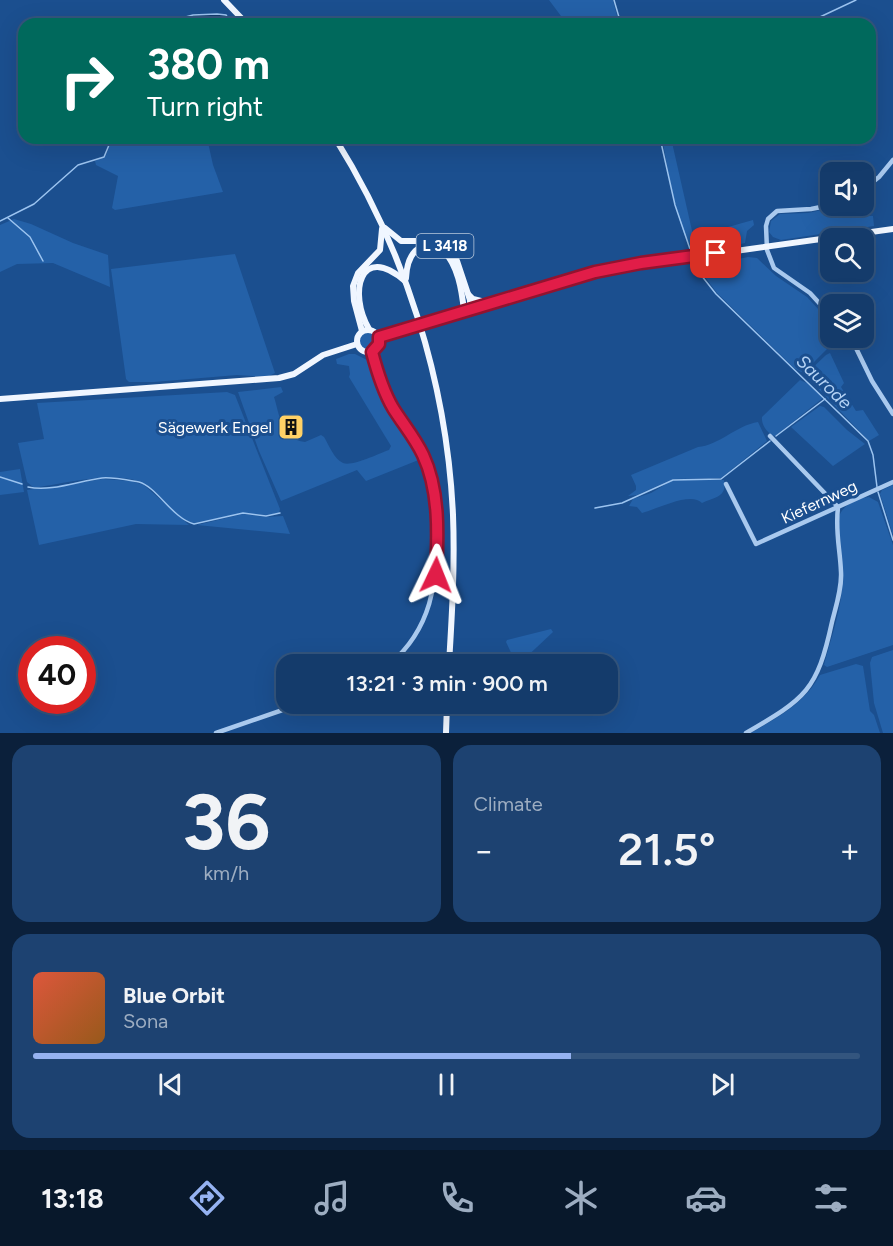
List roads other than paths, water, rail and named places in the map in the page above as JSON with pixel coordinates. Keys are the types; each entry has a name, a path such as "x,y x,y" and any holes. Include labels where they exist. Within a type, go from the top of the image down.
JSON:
{"main road":[{"path":"224,0 241,18"},
{"name":"L 3418","path":"338,144 382,225 405,282 422,330 440,405 449,470 454,546 449,654"},
{"path":"365,330 354,301 353,286 358,273 380,250 382,225"},
{"name":"L 3418","path":"382,225 401,241 430,241 446,246 455,257 468,294 467,310"},
{"path":"379,337 607,269 893,229"},
{"name":"L 3418","path":"405,282 407,263 411,254 427,246 437,247 447,254 452,263 467,310"},
{"path":"365,330 358,297 358,285 363,275 374,268 385,267 405,282"},
{"path":"468,294 474,299 490,303"},
{"path":"357,344 364,351 372,352 379,344 379,337 375,332 365,330"},
{"path":"357,344 358,337 365,330"},
{"path":"0,399 279,378 294,374 323,355 357,344"},
{"path":"446,733 447,714"}],"street":[{"path":"874,181 893,160"},
{"path":"820,207 783,210 772,214 766,226 767,246 774,268 783,277 810,294 820,304"},
{"path":"856,348 872,381 893,414"},
{"path":"372,352 388,399 415,440 427,464 436,516 436,575 430,606 411,643 400,654"},
{"path":"746,733 794,704 805,693 819,672 841,580 836,534 838,507 770,436"},
{"name":"Kiefernweg","path":"726,484 756,544 893,482"},
{"path":"216,733 276,712"}],"waterway":[{"name":"Saurode","path":"614,0 619,18"},
{"path":"818,18 856,0"},
{"path":"0,221 34,204 78,165 104,157 109,144"},
{"name":"Saurode","path":"661,144 675,205 690,249"},
{"path":"8,218 30,237 43,261"},
{"name":"Saurode","path":"697,266 716,294 868,441 873,455 877,487"},
{"path":"776,436 825,399"},
{"path":"595,508 622,503 673,480 721,479 770,441"},
{"path":"0,477 22,484"},
{"path":"28,487 55,487 106,478 139,482 152,490 179,516 194,524 243,513 266,516 280,513"},
{"name":"Saurode","path":"878,492 893,540"}],"place":[{"name":"Sägewerk Engel","path":"291,427"}]}
